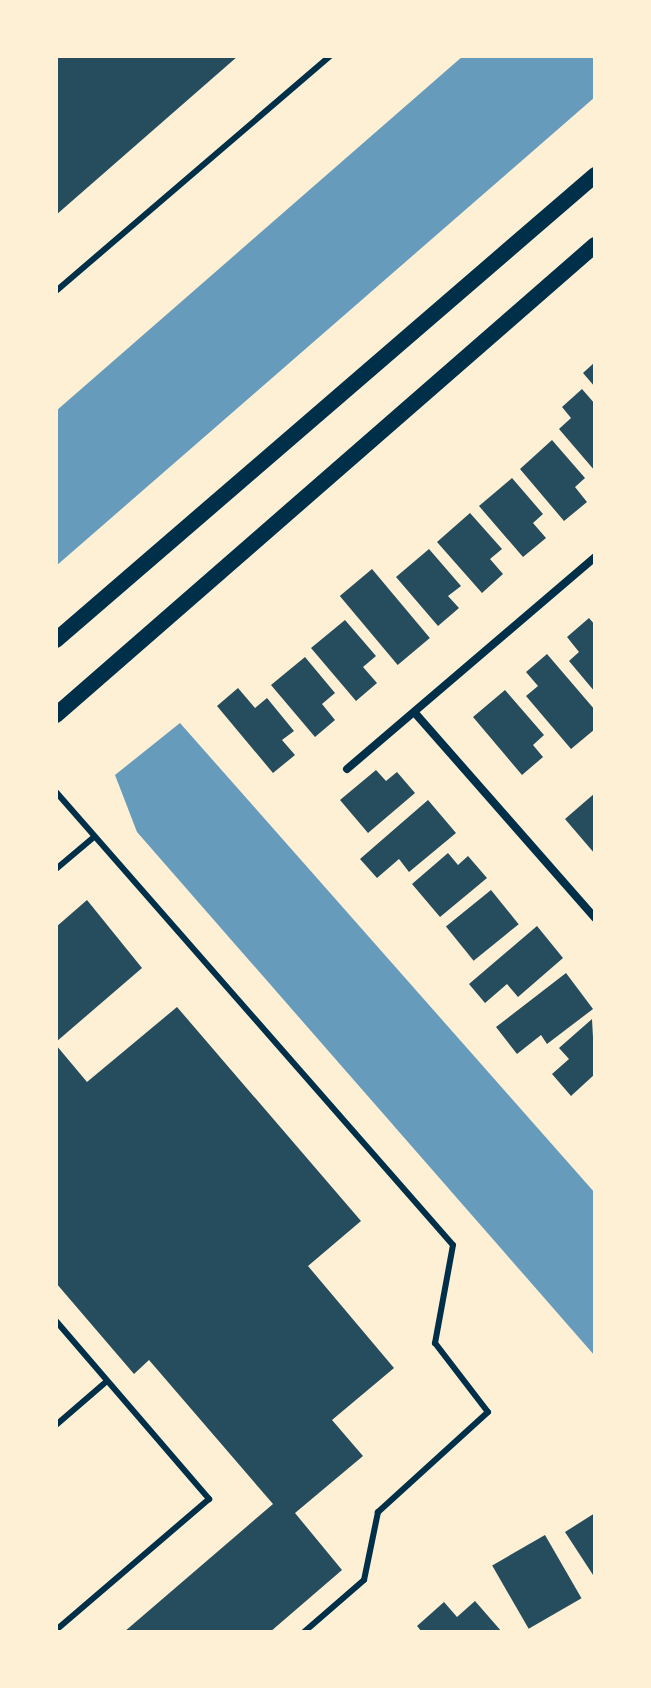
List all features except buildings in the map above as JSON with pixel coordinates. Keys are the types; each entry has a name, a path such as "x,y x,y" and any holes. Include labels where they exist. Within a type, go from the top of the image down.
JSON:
{"main road":[{"path":"56,640 592,183"},
{"path":"56,715 595,245"}],"street":[{"path":"347,769 595,557"},
{"path":"415,713 595,918"}],"lane":[{"path":"56,291 330,56"},
{"path":"56,792 453,1245 435,1343 488,1412 378,1512 364,1580 304,1632"},
{"path":"56,869 94,837"},
{"path":"56,1321 209,1499 56,1630"},
{"path":"56,1425 107,1381"}],"water":[{"path":"463,56 595,56 595,97 56,566 56,411"},
{"path":"180,723 595,1193 595,1356 137,832 115,775"}]}
